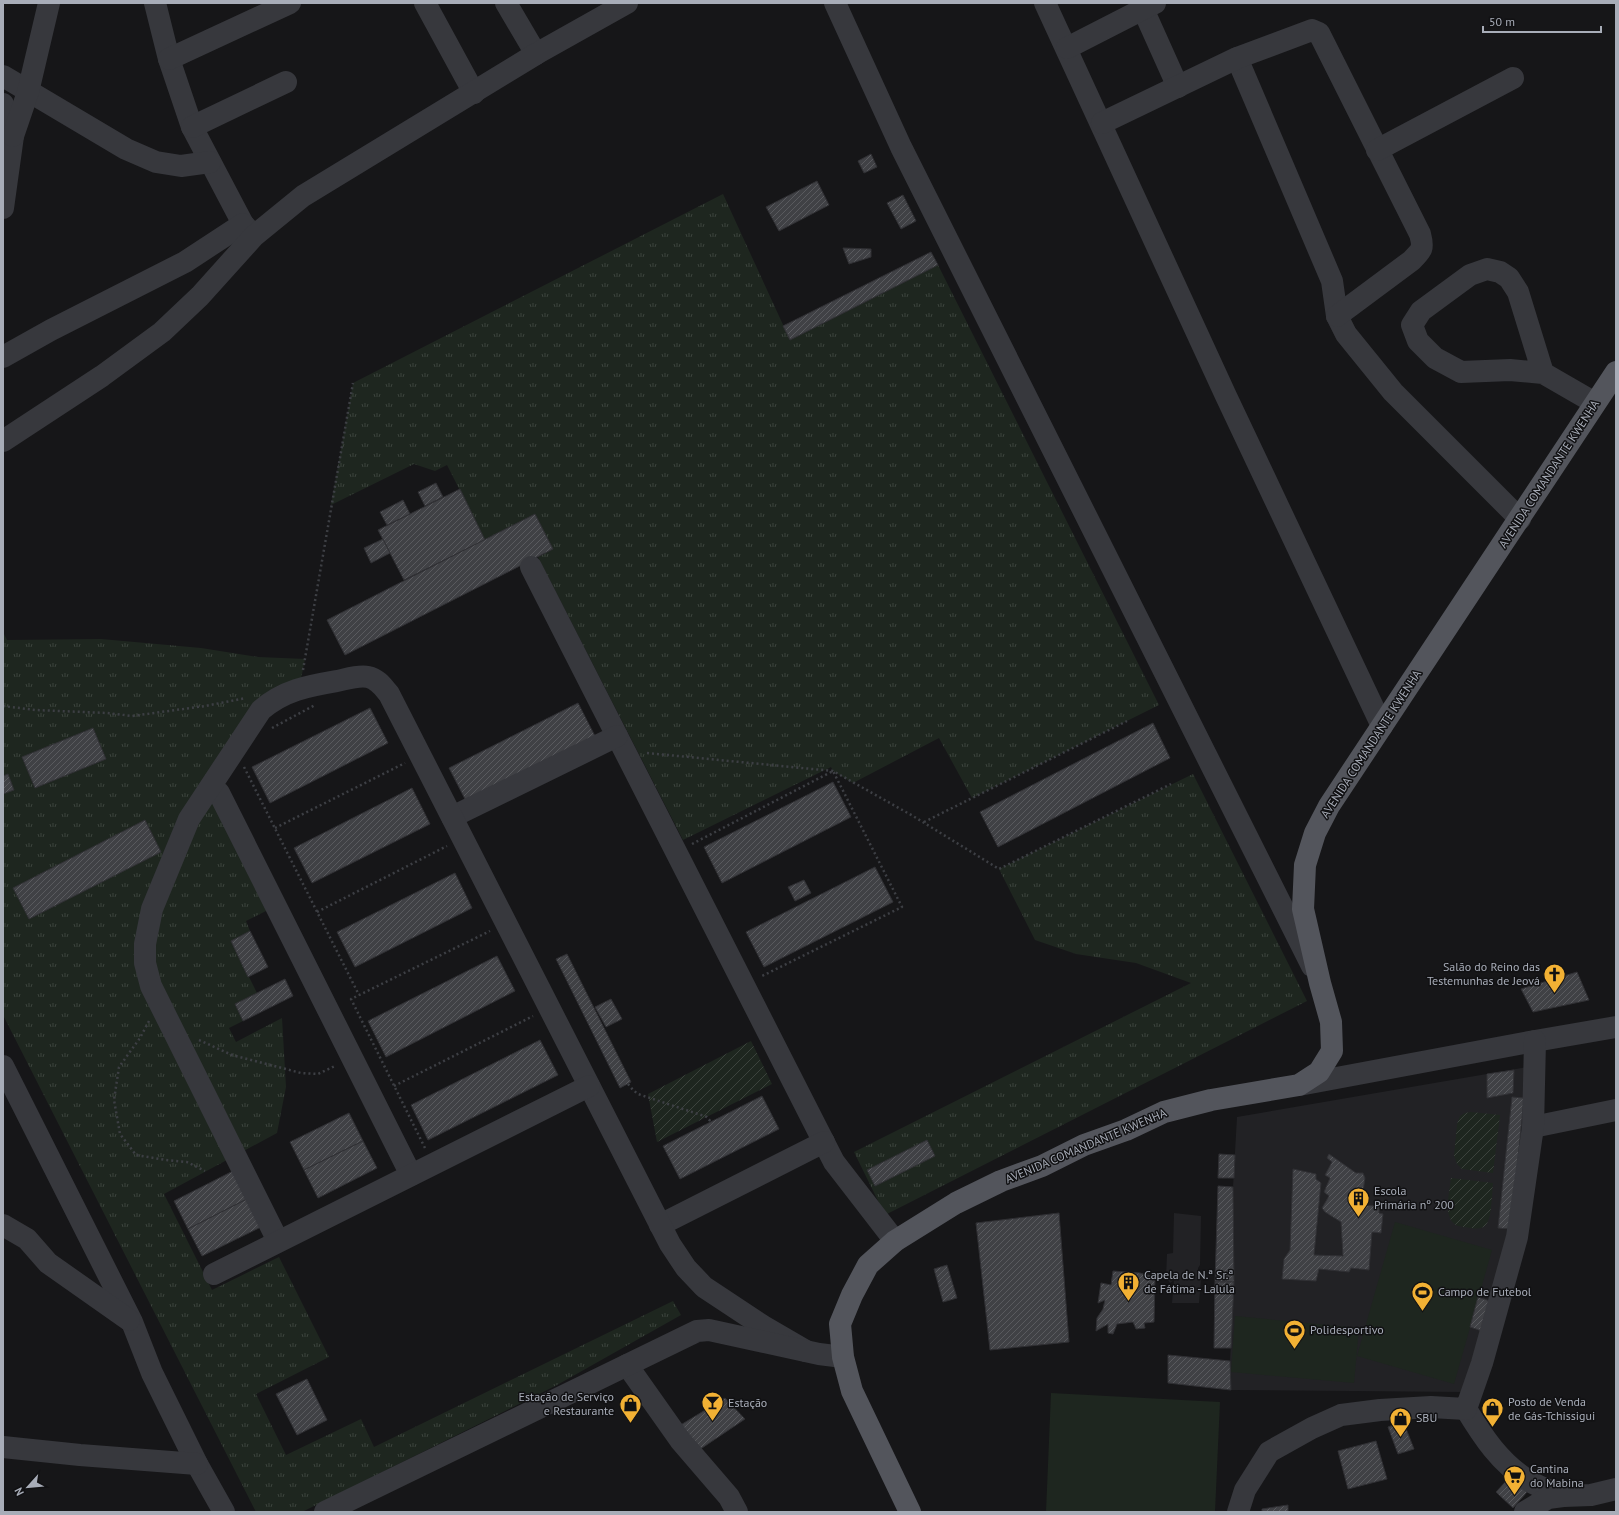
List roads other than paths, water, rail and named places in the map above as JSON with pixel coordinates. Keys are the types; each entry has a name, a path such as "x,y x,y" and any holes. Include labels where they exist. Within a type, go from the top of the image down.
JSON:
{"main road":[{"name":"AVENIDA COMANDANTE KWENHA","path":"910,1512 852,1391 843,1357 840,1324 852,1295 868,1265 895,1241 956,1203 995,1184 1042,1166 1084,1145 1126,1130 1164,1112 1212,1100 1299,1085 1319,1072 1332,1051 1331,1022 1320,983 1303,909 1305,865 1315,833 1329,806 1616,372"}],"street":[{"path":"3,208 13,136 28,92 49,3"},
{"path":"155,3 169,59 192,127 248,230"},
{"path":"169,59 290,3"},
{"path":"425,3 474,93"},
{"path":"506,3 536,54"},
{"path":"3,357 51,330 248,230 536,54 627,3"},
{"path":"835,3 901,147 1320,983"},
{"path":"1045,3 1102,123 1226,396 1382,726"},
{"path":"1067,48 1149,6 1178,86"},
{"path":"1102,123 1237,58 1312,30 1319,33 1420,234 1423,244 1421,251 1412,262 1337,316"},
{"path":"1237,58 1332,281 1337,316 1346,334 1393,392 1520,519"},
{"path":"3,76 126,149 156,162 181,166 210,162"},
{"path":"1377,150 1513,78"},
{"path":"192,127 286,82"},
{"path":"3,104 13,136"},
{"path":"3,441 102,376 162,332 200,296 248,230"},
{"path":"1543,373 1518,292 1509,278 1500,272 1487,269 1470,275 1421,311 1412,325 1418,341 1435,358 1461,372 1510,370 1543,373 1596,402"},
{"path":"531,568 834,1162 895,1241"},
{"path":"278,1241 151,986 145,963 145,944 152,909 189,819 261,710 272,700 300,688 354,678 368,677 378,681 389,694 411,760 452,817 454,843 541,1013 589,1086 670,1244 686,1268 704,1287 762,1326 806,1351"},
{"path":"452,817 617,736"},
{"path":"219,792 411,1175"},
{"path":"1299,1085 1616,1027"},
{"path":"1535,1041 1534,1127 1517,1237 1482,1363 1466,1409 1485,1441 1506,1464 1530,1481 1563,1496"},
{"path":"3,1066 132,1322 152,1373 197,1464 224,1512"},
{"path":"214,1274 589,1086"},
{"path":"1534,1127 1616,1110"},
{"path":"660,1225 824,1142"},
{"path":"3,1225 27,1239 48,1263 132,1322"},
{"path":"325,1512 697,1331 709,1330 806,1351 843,1357"},
{"path":"627,1365 680,1440 729,1497 737,1512"},
{"path":"1238,1512 1245,1490 1269,1452 1312,1428 1341,1415 1380,1410 1431,1407 1466,1409"},
{"path":"3,1447 80,1455 197,1464"},
{"path":"1525,1512 1548,1498 1590,1495 1616,1489"}],"place":[{"name":"Salão do Reino das Testemunhas de Jeová","path":"1555,994"},
{"name":"Escola Primária nº 200","path":"1359,1218"},
{"name":"Capela de N.ª Sr.ª de Fátima - Lalula","path":"1129,1302"},
{"name":"Campo de Futebol","path":"1422,1312"},
{"name":"Polidesportivo","path":"1295,1350"},
{"name":"Estação","path":"712,1422"},
{"name":"Estação de Serviço e Restaurante","path":"630,1424"},
{"name":"Posto de Venda de Gás-Tchissigui","path":"1493,1428"},
{"name":"SBU","path":"1401,1438"},
{"name":"Cantina do Mabina","path":"1515,1496"}]}
